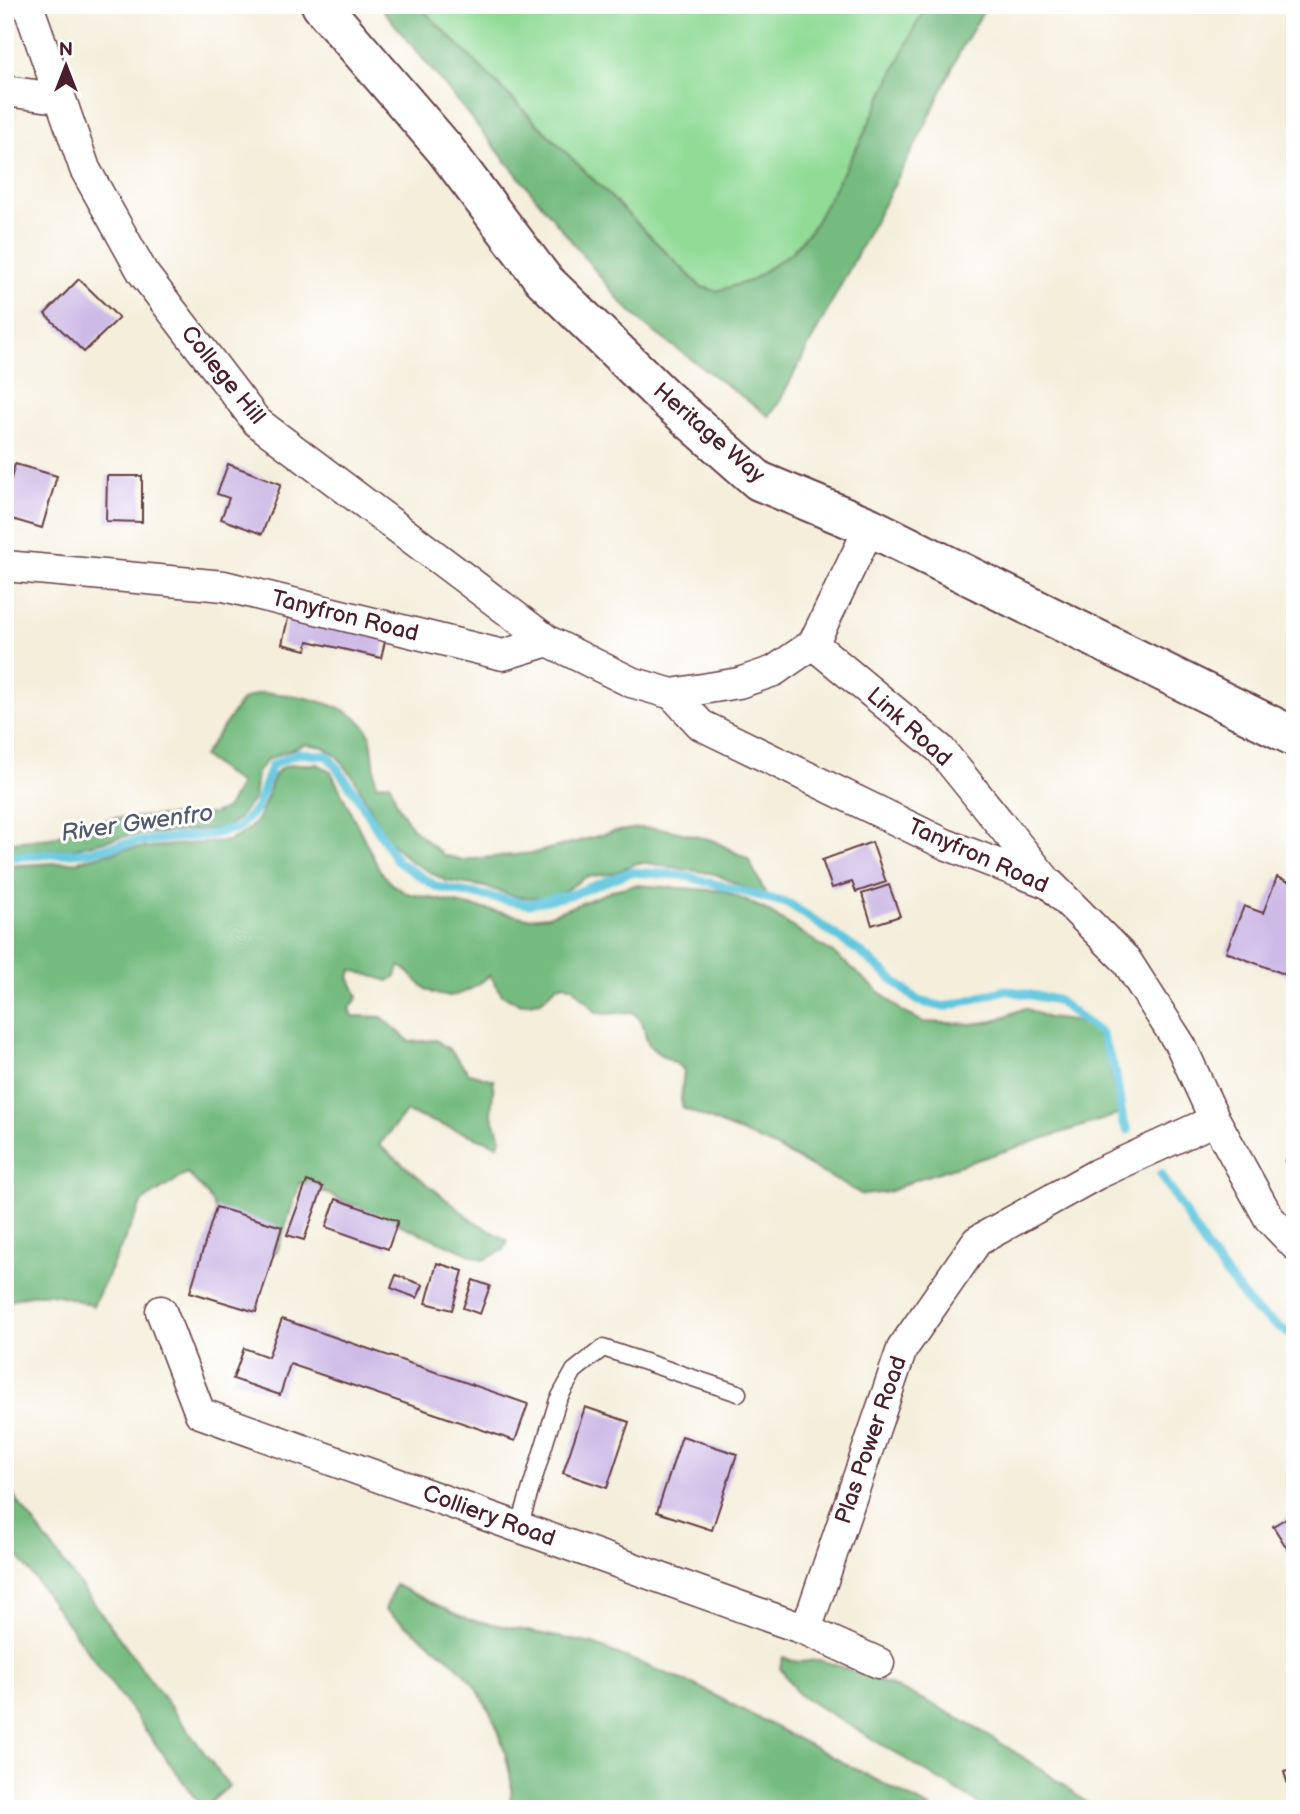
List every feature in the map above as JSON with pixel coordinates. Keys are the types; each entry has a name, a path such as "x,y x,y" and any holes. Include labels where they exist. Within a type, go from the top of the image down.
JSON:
{"street":[{"name":"College Hill","path":"27,5 85,169 143,273 257,422 548,641"},
{"name":"Heritage Way","path":"321,5 444,148 543,279 665,398 759,481 870,527 1295,737"},
{"path":"5,91 58,98"},
{"path":"548,641 631,682 672,694 739,683 774,671 813,644 870,527"},
{"name":"Tanyfron Road","path":"5,566 224,586 503,655 548,641"},
{"name":"Link Road","path":"813,644 940,748 1049,884"},
{"name":"Tanyfron Road","path":"672,694 701,725 945,844 1049,884 1126,960 1181,1046 1215,1120 1269,1218 1295,1245"},
{"name":"Plas Power Road","path":"806,1630 902,1349 977,1241 1097,1174 1215,1120"},
{"name":"Colliery Road","path":"161,1311 200,1413 806,1630 879,1663"}],"lane":[{"path":"519,1527 558,1400 574,1371 603,1348 738,1393"}],"green space":[{"path":"379,5 418,5 701,287 717,291 750,281 792,252 813,227 862,138 928,5 987,5 960,51 925,126 778,404 769,416 647,327 621,302"},
{"path":"418,5 928,5 862,138 813,227 792,252 750,281 717,291 701,287"},
{"path":"259,693 319,701 360,721 370,736 376,785 390,783 397,804 412,828 443,855 463,860 534,853 613,832 639,828 665,829 712,840 748,859 768,898 715,874 647,863 637,863 614,873 586,877 563,892 542,898 519,897 481,886 446,881 410,861 386,838 354,778 337,756 323,747 305,744 268,759 257,773 254,798 238,819 224,828 130,835 71,849 5,854 5,843 51,838 111,818 214,814 227,808 240,784 203,756 242,700"},
{"path":"318,764 331,772 380,871 393,885 406,893 528,918 548,916 617,889 635,885 724,891 766,910 836,955 903,1012 923,1022 972,1024 994,1021 1025,1008 1048,1018 1088,1023 1105,1047 1120,1114 914,1180 889,1192 863,1195 775,1147 683,1108 681,1100 684,1070 651,1047 641,1022 633,1012 603,1014 595,1011 573,987 565,984 557,986 541,1001 521,1004 502,995 490,975 465,992 448,996 429,991 399,966 396,976 389,981 352,970 349,977 358,997 349,1009 352,1016 382,1017 410,1042 436,1040 450,1050 469,1073 494,1080 491,1113 501,1139 498,1145 406,1112 379,1145 472,1220 508,1241 504,1250 483,1260 300,1182 277,1252 215,1230 217,1222 214,1206 187,1173 142,1202 93,1306 49,1294 30,1295 5,1302 5,866 75,862 125,849 228,841 252,826 280,769 294,765"},
{"path":"5,1484 229,1786 203,1809 5,1538"},
{"path":"395,1585 467,1619 593,1644 697,1686 932,1809 507,1809 512,1791 510,1773 500,1735 488,1708 473,1684 454,1663 385,1610"},
{"path":"783,1657 798,1662 818,1660 830,1663 938,1707 1021,1756 1095,1809 988,1809 798,1694 780,1668"}],"building":[{"path":"5,21 13,22 8,62 5,61"},
{"path":"79,279 119,318 84,352 45,314"},
{"path":"15,464 57,476 42,528 5,517 5,500"},
{"path":"228,464 281,484 262,534 221,519 229,498 217,494"},
{"path":"107,476 142,476 142,522 106,521"},
{"path":"290,610 387,633 381,658 308,641 306,650 282,644"},
{"path":"872,842 886,882 856,892 852,882 832,888 822,860"},
{"path":"1277,877 1295,884 1295,978 1226,952 1244,906 1263,913"},
{"path":"889,885 900,916 872,925 862,894"},
{"path":"1295,1150 1295,1170 1285,1161"},
{"path":"307,1181 323,1187 304,1240 287,1235"},
{"path":"336,1199 398,1221 388,1249 326,1227"},
{"path":"216,1207 282,1227 256,1312 190,1292"},
{"path":"437,1263 463,1271 452,1310 426,1303"},
{"path":"396,1275 423,1285 417,1298 391,1288"},
{"path":"473,1280 490,1286 480,1314 463,1308"},
{"path":"282,1319 528,1404 515,1441 290,1364 280,1395 233,1379 244,1348 268,1357"},
{"path":"585,1407 629,1422 607,1488 563,1473"},
{"path":"682,1436 737,1454 712,1530 657,1512"},
{"path":"1295,1513 1295,1561 1273,1526"},
{"path":"1295,1769 1295,1803 1294,1804 1284,1772"}],"waterway":[{"name":"River Gwenfro","path":"5,857 87,852 133,842 207,835 238,828 256,809 272,765 298,753 328,756 356,794 397,861 437,887 528,904 573,894 630,872 682,875 790,904 860,952 918,1001 945,1007 1005,990 1057,1000 1101,1034 1115,1071 1123,1122 1128,1130"},
{"name":"River Gwenfro","path":"1161,1174 1208,1251 1254,1310 1295,1335"}]}
